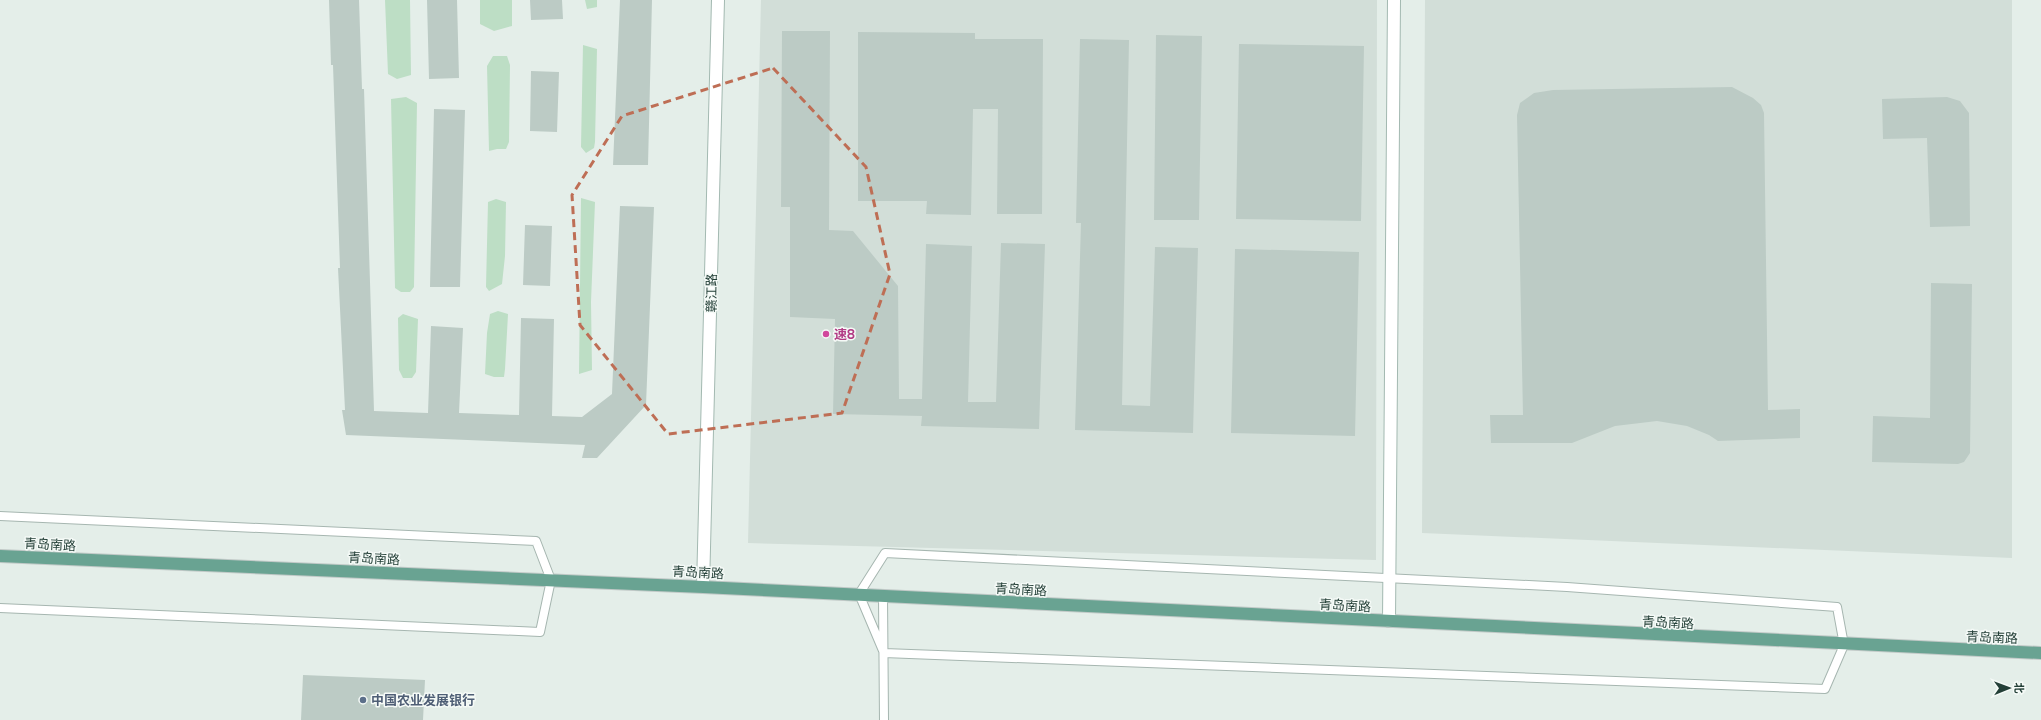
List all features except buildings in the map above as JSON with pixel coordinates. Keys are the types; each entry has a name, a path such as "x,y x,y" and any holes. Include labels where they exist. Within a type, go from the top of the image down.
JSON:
{"main road":[{"name":"青岛南路","path":"0,556 859,594 2041,653"}],"street":[{"name":"赣江路","path":"703,587 718,0"},
{"path":"1389,621 1394,0"}],"lane":[{"path":"0,516 536,541 551,580 540,632 0,608"},
{"path":"885,553 1567,587 1837,607 1844,644 1825,689 884,652 859,594 885,553"},
{"path":"883,596 884,720"}],"highlighted area":[{"path":"773,68 866,167 890,274 842,413 668,434 580,325 572,195 622,116"}],"shaded area":[{"path":"761,0 1377,0 1376,560 748,543"},
{"path":"1425,0 2012,0 2012,558 1422,533"}],"green space":[{"path":"385,0 410,0 411,75 397,79 388,74"},
{"path":"480,0 512,0 512,26 494,31 480,24"},
{"path":"585,0 597,0 597,7 587,9"},
{"path":"583,45 597,49 595,142 594,148 586,153 581,147"},
{"path":"493,56 507,56 510,65 509,142 506,149 489,151 487,66"},
{"path":"406,97 417,103 414,287 410,292 401,292 395,288 391,99"},
{"path":"581,198 595,202 591,302 592,370 579,374"},
{"path":"496,199 506,202 505,256 502,284 489,291 486,287 488,202"},
{"path":"498,311 508,314 504,377 494,377 485,374 487,333 490,314"},
{"path":"403,314 418,319 416,372 412,378 403,378 399,370 398,318"}],"place":[{"name":"速8","path":"826,334"},
{"name":"中国农业发展银行","path":"363,700"}]}
